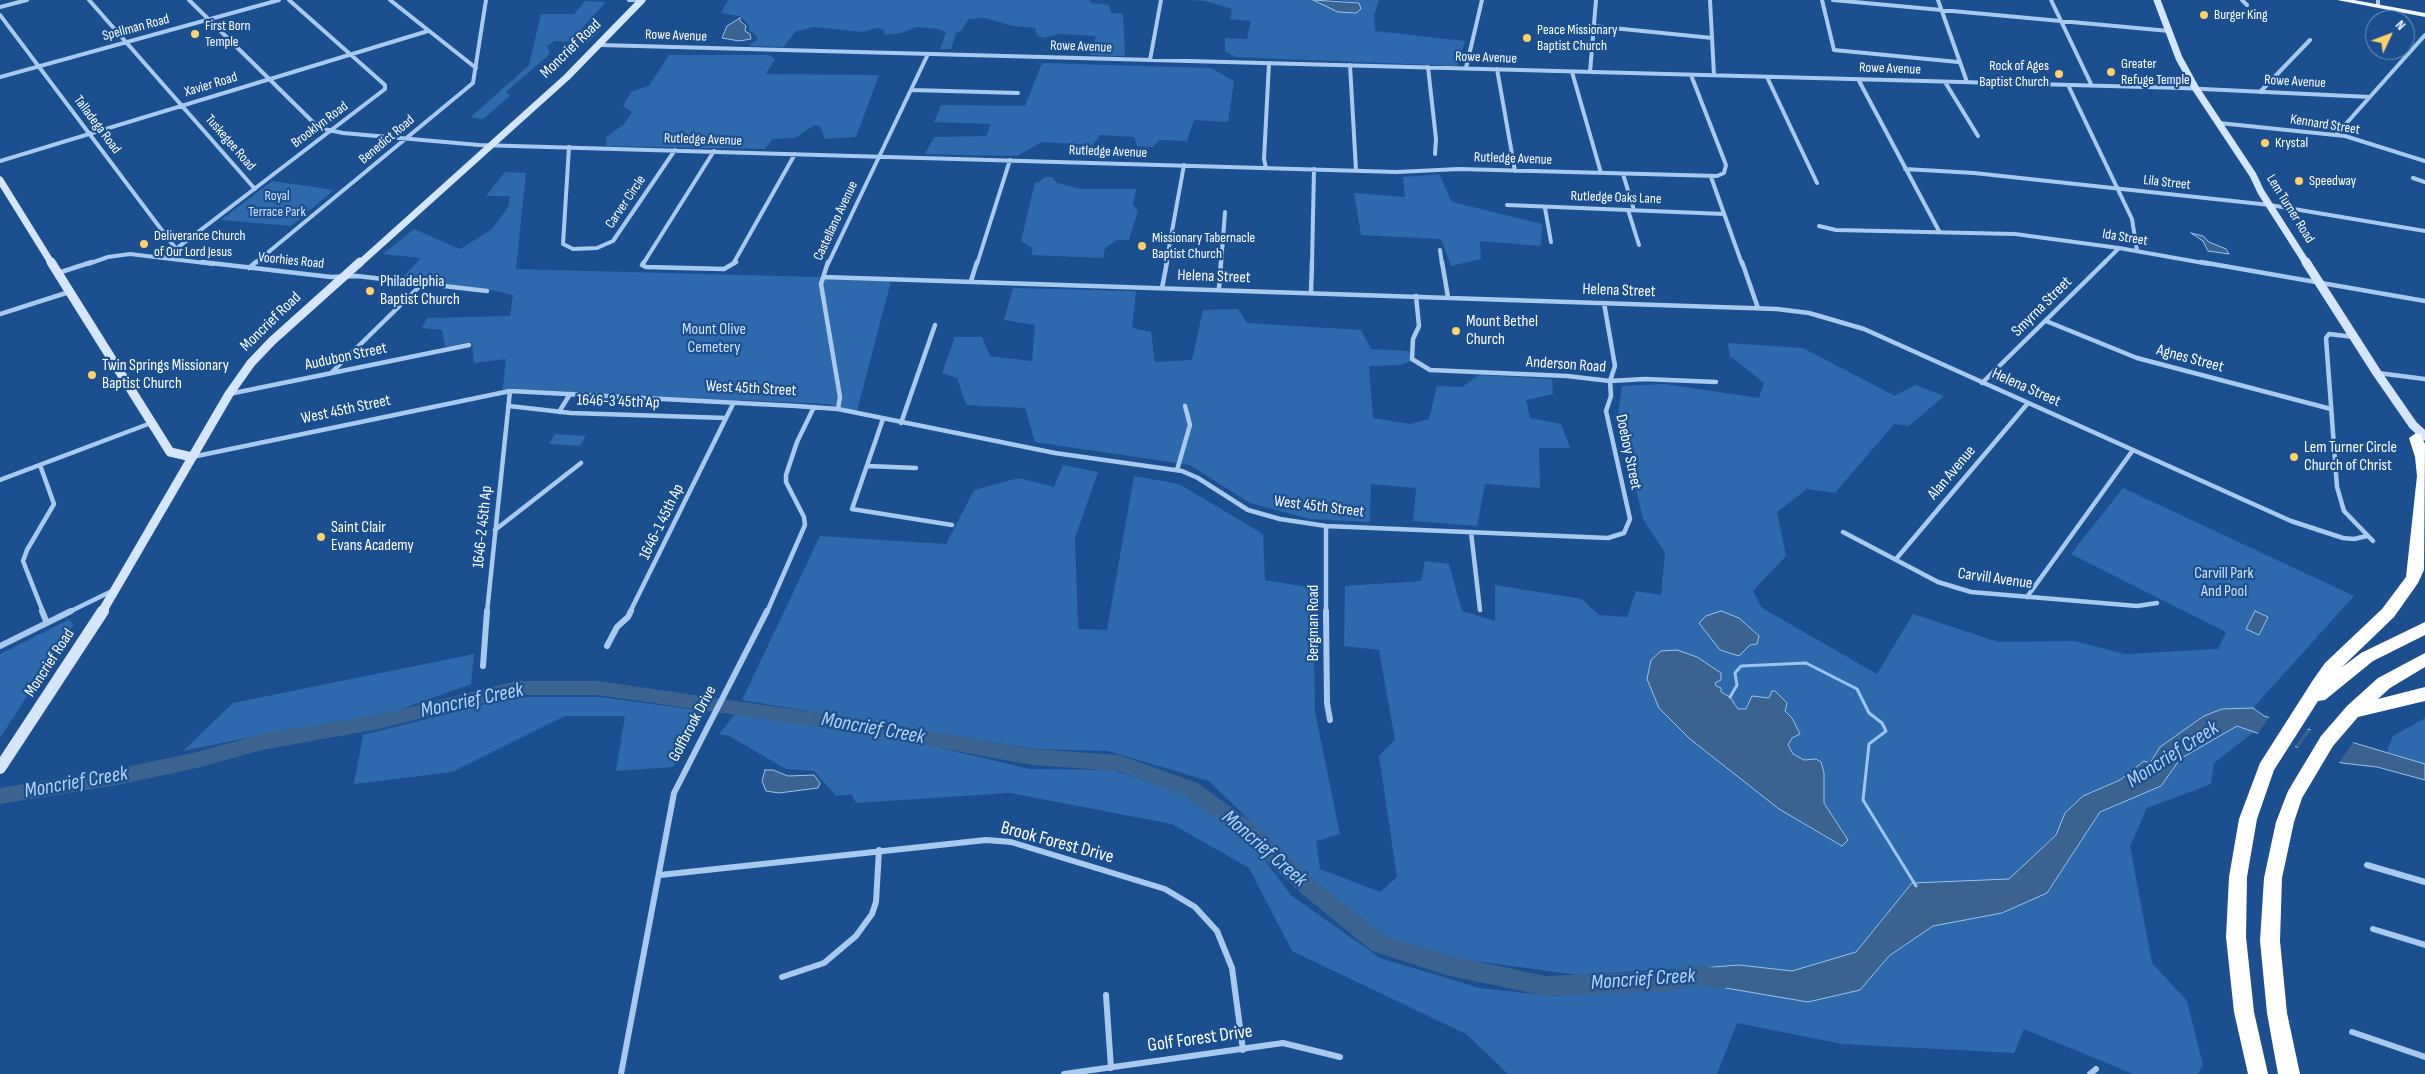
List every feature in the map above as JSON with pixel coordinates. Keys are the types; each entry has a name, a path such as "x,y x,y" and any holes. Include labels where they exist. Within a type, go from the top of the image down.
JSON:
{"highway":[{"path":"2258,1074 2244,1012 2239,975 2236,907 2242,846 2256,794 2266,768 2331,668 2388,613 2409,587 2416,570 2422,537 2424,476 2418,433"},
{"path":"2300,716 2330,685 2361,661 2388,645 2425,628"},
{"path":"2289,1074 2272,976 2270,908 2278,849 2294,796 2327,741 2353,711 2384,683 2425,659"},
{"path":"2353,711 2425,694"}],"main road":[{"name":"Moncrief Road","path":"0,768 91,631 229,394 251,363 272,341 600,45 641,0"},
{"name":"Lem Turner Road","path":"2157,0 2179,58 2196,88 2254,175 2270,205 2376,373 2418,433 2425,452"},
{"path":"2341,0 2378,3 2425,15"},
{"name":"West 45th Street","path":"0,180 170,452 192,457"}],"street":[{"path":"0,7 27,0"},
{"name":"Tuskegee Road","path":"89,0 255,189"},
{"path":"189,0 316,126 330,131"},
{"name":"Spellman Road","path":"0,77 279,0"},
{"name":"Brooklyn Road","path":"164,258 386,87 289,0"},
{"path":"390,0 476,68"},
{"name":"Benedict Road","path":"249,268 474,84 486,0"},
{"path":"629,0 641,0"},
{"path":"1150,60 1161,0"},
{"path":"1466,68 1482,0"},
{"path":"1590,72 1596,0"},
{"path":"1710,0 1714,75"},
{"path":"1822,0 1834,50 1958,62"},
{"path":"1832,0 2169,31"},
{"path":"1938,0 1966,82"},
{"path":"2051,0 2092,86"},
{"path":"2242,0 2247,4"},
{"name":"Talladega Road","path":"0,15 176,249"},
{"path":"1593,26 1712,38"},
{"name":"Xavier Road","path":"0,161 428,31"},
{"path":"2336,135 2425,35"},
{"path":"2260,92 2310,40"},
{"name":"Rowe Avenue","path":"600,45 2196,88 2370,97"},
{"name":"Castellano Avenue","path":"838,409 840,397 821,284 928,54"},
{"path":"1266,168 1264,159 1269,63"},
{"path":"1350,65 1356,170"},
{"path":"1428,68 1436,139 1435,154"},
{"path":"1497,69 1515,171"},
{"path":"1572,72 1601,173"},
{"name":"Rutledge Avenue","path":"330,131 490,146 1266,168 1515,171 1711,177 1724,173 1726,165 1690,75"},
{"path":"1767,77 1818,183"},
{"path":"1858,79 1939,231"},
{"path":"1945,82 1978,136"},
{"path":"2068,85 2132,219 2137,251"},
{"path":"912,90 1018,93"},
{"name":"Kennard Street","path":"2219,123 2336,135 2425,161"},
{"name":"Carver Circle","path":"569,147 563,244 573,249 597,248 614,241 675,150"},
{"path":"714,151 642,265 724,269 736,262 795,154"},
{"path":"971,281 1010,160"},
{"path":"1162,288 1184,165"},
{"name":"Lila Street","path":"1905,168 2270,205 2425,231"},
{"path":"1311,292 1314,169"},
{"path":"1623,174 1634,210"},
{"path":"1711,177 1758,308"},
{"path":"2413,178 2425,182"},
{"name":"Rutledge Oaks Lane","path":"1507,205 1724,214"},
{"path":"1545,208 1551,242"},
{"path":"1628,210 1639,245"},
{"path":"1219,289 1225,212"},
{"name":"Ida Street","path":"1819,226 1836,230 2015,234 2119,248 2425,301"},
{"name":"Smyrna Street","path":"1982,382 2119,248"},
{"path":"1440,250 1448,297"},
{"name":"Voorhies Road","path":"58,273 116,255 130,254 331,277 487,291"},
{"name":"Helena Street","path":"824,276 1758,308 1809,312 1842,321 2291,521 2344,538 2354,539 2367,536"},
{"path":"331,373 422,284"},
{"path":"0,314 70,292"},
{"name":"Anderson Road","path":"1416,296 1419,326 1411,353 1415,363 1430,370 1567,376 1610,381 1645,379 1716,382"},
{"name":"Doeboy Street","path":"1604,303 1616,366 1610,381 1611,396 1606,411 1630,519"},
{"name":"Agnes Street","path":"2046,321 2137,358 2331,409"},
{"path":"902,423 935,325"},
{"path":"2354,337 2333,334 2326,336 2338,495 2344,511 2373,541"},
{"name":"Audubon Street","path":"229,394 469,346"},
{"path":"2376,373 2425,379"},
{"name":"West 45th Street","path":"192,457 510,391 838,409 1055,453 1177,470 1190,474 1248,510 1280,519 1326,526 1608,538 1624,532 1630,519"},
{"name":"1646-2 45th Ap","path":"483,666 483,650 510,391"},
{"path":"559,412 570,394"},
{"name":"Alan Avenue","path":"1896,559 2028,403"},
{"name":"1646-1 45th Ap","path":"607,646 616,627 628,618 733,404"},
{"name":"1646-3 45th Ap","path":"509,406 559,412 726,418"},
{"path":"1177,470 1190,425 1185,406"},
{"name":"Golfbrook Drive","path":"621,1074 674,793 776,594 805,525 801,510 786,482 786,475 797,442 814,407"},
{"path":"883,419 852,509 952,525"},
{"path":"0,480 151,422"},
{"path":"2027,597 2133,450"},
{"path":"495,530 581,463"},
{"path":"40,465 54,504 27,550 23,561 47,623"},
{"path":"868,466 916,468"},
{"name":"Bergman Road","path":"1326,526 1327,703 1330,720"},
{"path":"1471,532 1480,610"},
{"name":"Carvill Avenue","path":"1843,532 1954,587 1971,592 2137,606 2157,603"},
{"path":"0,646 115,589"},
{"name":"Brook Forest Drive","path":"660,875 879,850 986,840 1011,842 1165,889 1180,897 1205,916 1217,930 1226,948 1232,968 1243,1050"},
{"path":"782,977 824,963 856,936 872,914 876,902 879,850"},
{"path":"2367,865 2425,882"},
{"path":"2373,929 2425,944"},
{"path":"1106,995 1111,1068"},
{"path":"2352,1032 2425,1056"},
{"name":"Golf Forest Drive","path":"1064,1074 1283,1043 1340,1056"}],"green space":[{"path":"728,0 1090,0 1092,3 1109,5 1111,13 1123,14 1125,55 1090,55 1096,36 1058,34 1044,38 1037,35 1035,28 1013,26 985,18 969,19 961,31 956,33 951,49 940,49 946,32 939,29 916,27 901,33 885,35 883,29 876,28 863,32 813,27 795,32 784,47 749,46 758,39 755,34 749,31 749,25 740,16 721,13"},
{"path":"1191,0 1313,0 1338,12 1359,3 1340,0 1379,0 1374,15 1375,31 1465,41 1457,66 1235,57 1225,51 1225,38 1247,39 1251,21 1230,19 1232,9 1205,1"},
{"path":"585,1 606,2 581,29 600,31 587,43 555,41 547,46 550,54 506,92 510,96 483,119 471,117 529,65 541,14 574,14"},
{"path":"669,55 769,55 775,59 766,74 879,75 856,137 825,139 820,126 814,125 795,138 772,139 765,149 606,146 606,137 624,124 632,112 623,106 631,92 649,86"},
{"path":"1042,63 1211,68 1234,81 1228,122 1194,120 1187,141 1159,140 1153,147 1137,146 1134,137 1100,135 1093,145 1042,142 1017,156 925,154 934,137 986,136 991,124 934,122 941,105 1025,106"},
{"name":"Mount Olive Cemetery","path":"505,172 526,173 516,269 817,277 891,281 857,411 827,404 741,400 739,405 519,393 502,395 506,359 474,363 472,342 445,347 442,330 422,328 427,318 510,316 513,295 487,289 401,279 421,258 383,254 414,229 460,249 491,230 508,208 510,196 486,196"},
{"path":"1439,174 1452,202 1542,224 1541,246 1480,241 1481,259 1451,266 1441,239 1361,235 1354,193 1405,197 1403,177"},
{"path":"1045,177 1052,177 1057,183 1081,189 1136,189 1133,205 1138,210 1129,240 1117,240 1105,248 1103,258 1031,255 1033,248 1021,241 1035,182 1039,182"},
{"name":"Royal Terrace Park","path":"272,181 334,190 291,226 221,220"},
{"path":"1013,288 1136,291 1132,328 1151,332 1155,362 1192,360 1203,310 1238,309 1247,323 1361,330 1371,349 1409,351 1411,361 1400,365 1369,366 1373,418 1410,424 1429,419 1437,386 1462,387 1479,375 1552,379 1553,394 1526,400 1530,418 1561,424 1570,448 1539,448 1540,488 1485,484 1477,526 1413,521 1416,488 1371,484 1370,522 1310,519 1250,503 1190,465 1035,442 1025,408 966,405 957,378 942,373 955,337 982,337 990,356 1032,361 1035,325 1004,320"},
{"name":"Carvill Park And Pool","path":"1728,343 1803,348 1895,396 1915,385 1944,396 1909,426 1894,424 1835,493 1807,489 1777,512 1786,556 1753,591 1762,608 1877,674 1913,614 1998,642 2074,641 2125,654 2218,649 2226,632 2071,554 2123,488 2354,596 2253,708 2222,709 2160,747 2149,763 2144,761 2120,780 2083,796 2065,813 2056,835 2009,879 1912,883 1856,952 1792,971 1739,965 1577,975 1461,959 1378,935 1302,871 1209,781 1108,751 1034,749 742,700 820,536 946,544 974,490 1019,478 1054,487 1063,465 1098,472 1075,538 1078,629 1107,630 1134,476 1179,484 1263,534 1265,580 1313,588 1315,712 1340,834 1316,841 1320,869 1380,892 1397,877 1379,756 1395,740 1379,650 1344,646 1345,586 1421,581 1425,561 1449,564 1462,611 1495,621 1495,585 1582,599 1599,615 1627,617 1636,591 1661,595 1665,553 1643,519 1618,415 1622,386 1665,384 1759,398 1764,383 1730,356","holes":["1721,611 1739,618 1758,636 1750,645","1715,683 1721,692 1730,697 1738,709 1746,709 1752,696 1769,698 1792,718 1800,734 1792,738 1788,745 1793,754 1804,760 1816,759 1824,773 1824,803 1847,840 1841,846 1779,809 1690,739 1659,708"]},
{"path":"555,434 586,436 580,446 549,444"},
{"path":"68,620 74,624 0,738 0,654"},
{"path":"474,654 471,684 379,717 265,734 183,751 233,703"},
{"path":"514,697 599,697 704,711 673,767 616,771 625,716 565,716 452,772 354,784 363,735"},
{"path":"735,714 851,727 1030,769 1113,770 1189,796 1253,845 1292,896 1380,958 1479,988 1553,996 1702,984 1808,1002 1860,990 1889,956 1933,926 2002,913 2047,893 2100,812 2161,786 2180,759 2237,726 2255,731 2214,763 2211,784 2147,808 2130,846 2152,963 2187,1001 2203,1065 2198,1074 2133,1074 2024,1029 2014,1053 1842,1044 1737,1023 1717,1074 1508,1074 1466,1034 1292,951 1249,868 1172,824 1010,793 856,803 852,794 836,796 814,771 786,769 729,736 719,734"},
{"path":"2425,718 2425,764 2387,752 2393,736"}],"water":[{"path":"1313,0 1359,3 1361,9 1356,13 1338,12"},
{"path":"740,18 740,21 746,26 745,31 750,34 751,39 739,41 722,38 727,26"},
{"path":"2191,233 2203,236 2209,242 2226,249 2229,254 2208,251 2203,241"},
{"path":"1721,611 1739,618 1759,636 1757,644 1750,645 1739,656 1720,650 1699,623 1706,616"},
{"path":"2255,611 2268,617 2259,635 2246,629"},
{"path":"1677,650 1697,657 1721,673 1721,680 1715,683 1716,686 1721,688 1721,692 1730,697 1738,709 1746,709 1752,696 1769,698 1772,691 1775,691 1787,703 1785,711 1792,718 1800,734 1792,738 1788,745 1793,754 1804,760 1816,759 1821,762 1824,773 1824,803 1848,840 1842,846 1779,809 1690,739 1659,708 1647,679 1651,660 1661,651"},
{"path":"2253,708 2264,716 2425,764 2425,780 2377,767 2342,763 2237,726 2180,759 2161,786 2100,812 2047,893 2002,913 1933,926 1889,956 1860,990 1808,1002 1702,984 1700,968 1739,965 1792,971 1856,952 1912,883 2009,879 2056,835 2065,813 2083,796 2120,780 2144,761 2150,763 2160,747 2204,716 2222,709"},
{"path":"765,770 773,770 788,776 814,775 820,783 818,788 779,793 766,791 762,781"}],"pier":[{"path":"2270,716 2309,727 2294,748 2257,735"},
{"path":"2312,728 2354,741 2338,764 2297,749"}],"waterway":[{"path":"1730,697 1737,685 1735,673 1741,666 1806,663 1857,689 1869,713 1882,723 1886,731 1869,744 1863,800 1916,886"},
{"name":"Moncrief Creek","path":"0,796 117,777 197,760 262,742 378,722 516,688 598,688 854,725 940,742 1032,757 1119,763 1191,789 1247,830 1309,888 1379,944 1450,966 1546,986 1668,981 1696,975 1723,979"}],"place":[{"name":"Burger King","path":"2204,15"},
{"name":"First Born Temple","path":"195,34"},
{"name":"Peace Missionary Baptist Church","path":"1527,38"},
{"name":"Greater Refuge Temple","path":"2111,72"},
{"name":"Rock of Ages Baptist Church","path":"2059,74"},
{"name":"Krystal","path":"2265,143"},
{"name":"Speedway","path":"2299,181"},
{"name":"Deliverance Church of Our Lord Jesus","path":"144,244"},
{"name":"Missionary Tabernacle Baptist Church","path":"1142,246"},
{"name":"Philadelphia Baptist Church","path":"370,291"},
{"name":"Mount Bethel Church","path":"1456,331"},
{"name":"Twin Springs Missionary Baptist Church","path":"92,375"},
{"name":"Lem Turner Circle Church of Christ","path":"2294,457"},
{"name":"Saint Clair Evans Academy","path":"321,537"}]}
